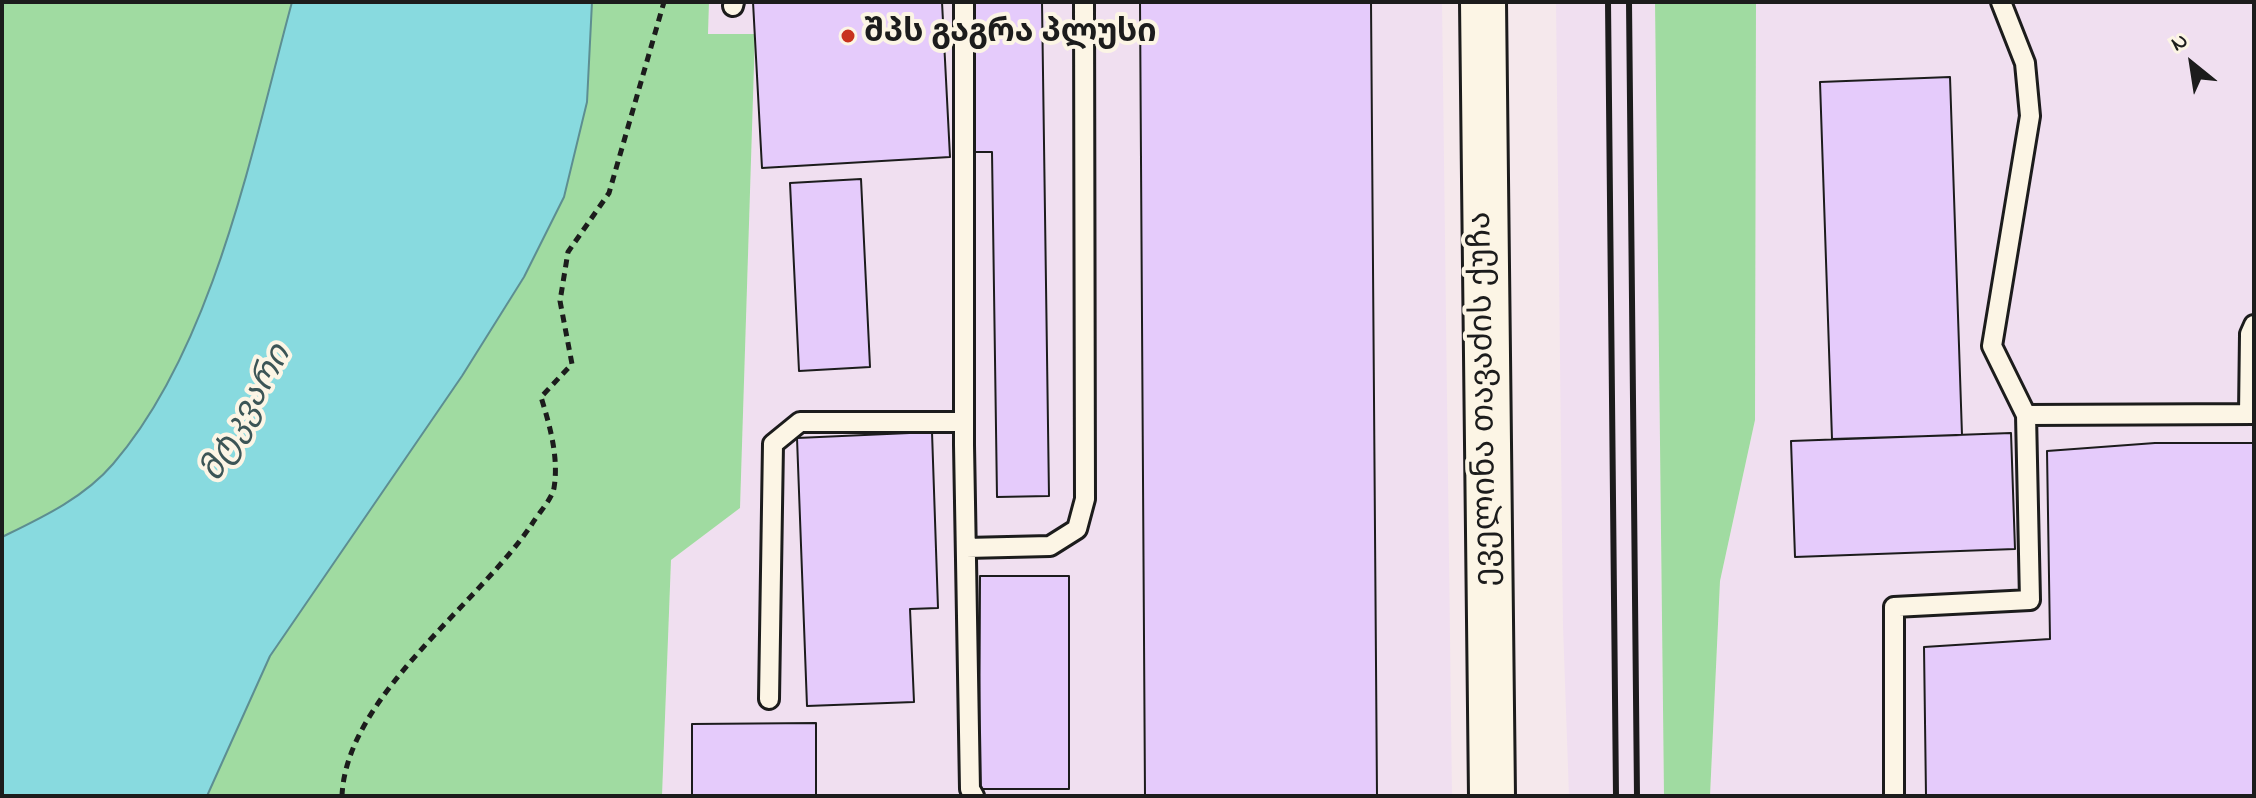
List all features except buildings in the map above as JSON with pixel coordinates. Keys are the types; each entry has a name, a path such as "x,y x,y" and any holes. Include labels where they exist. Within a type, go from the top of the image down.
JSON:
{"main road":[{"name":"ეველინა თავაძის ქუჩა","path":"1483,2 1492,796"}],"lane":[{"path":"964,2 964,422 970,789 974,796"},
{"path":"966,548 1050,546 1077,529 1085,499 1084,2"},
{"path":"1894,796 1894,607 2030,600 2026,415 1992,346 2030,116 2025,63 2001,2"},
{"path":"2026,415 2252,414 2250,334 2254,325"},
{"path":"769,699 773,444 800,422 964,422"}],"path":[{"path":"342,796 343,778 375,704 517,547 554,490 553,436 541,397 572,364 560,301 568,252 609,193 664,2"}],"shaded area":[{"path":"709,2 1442,2 1452,796 662,796 671,560 740,508 755,35 708,34"},
{"path":"1556,2 1655,2 1664,796 1569,796 1563,626"},
{"path":"1756,2 2254,2 2254,796 1710,796 1720,581 1755,420"}],"green space":[{"path":"2,2 292,2 225,244 178,363 148,417 102,476 61,506 2,537"},
{"path":"592,2 709,2 708,34 755,34 740,508 671,560 662,796 207,796 270,656 462,376 524,278 564,197 587,102"},
{"path":"1655,2 1756,2 1755,420 1720,581 1710,796 1664,796"}],"water":[{"name":"მტკვარი","path":"292,2 592,2 587,102 564,197 524,277 462,376 270,656 207,796 2,796 2,537 61,506 102,476 148,417 178,363 225,244"}],"railway":[{"path":"1608,2 1616,796"},
{"path":"1629,2 1637,796"}],"place":[{"name":"შპს გაგრა პლუსი","path":"848,36"}]}
